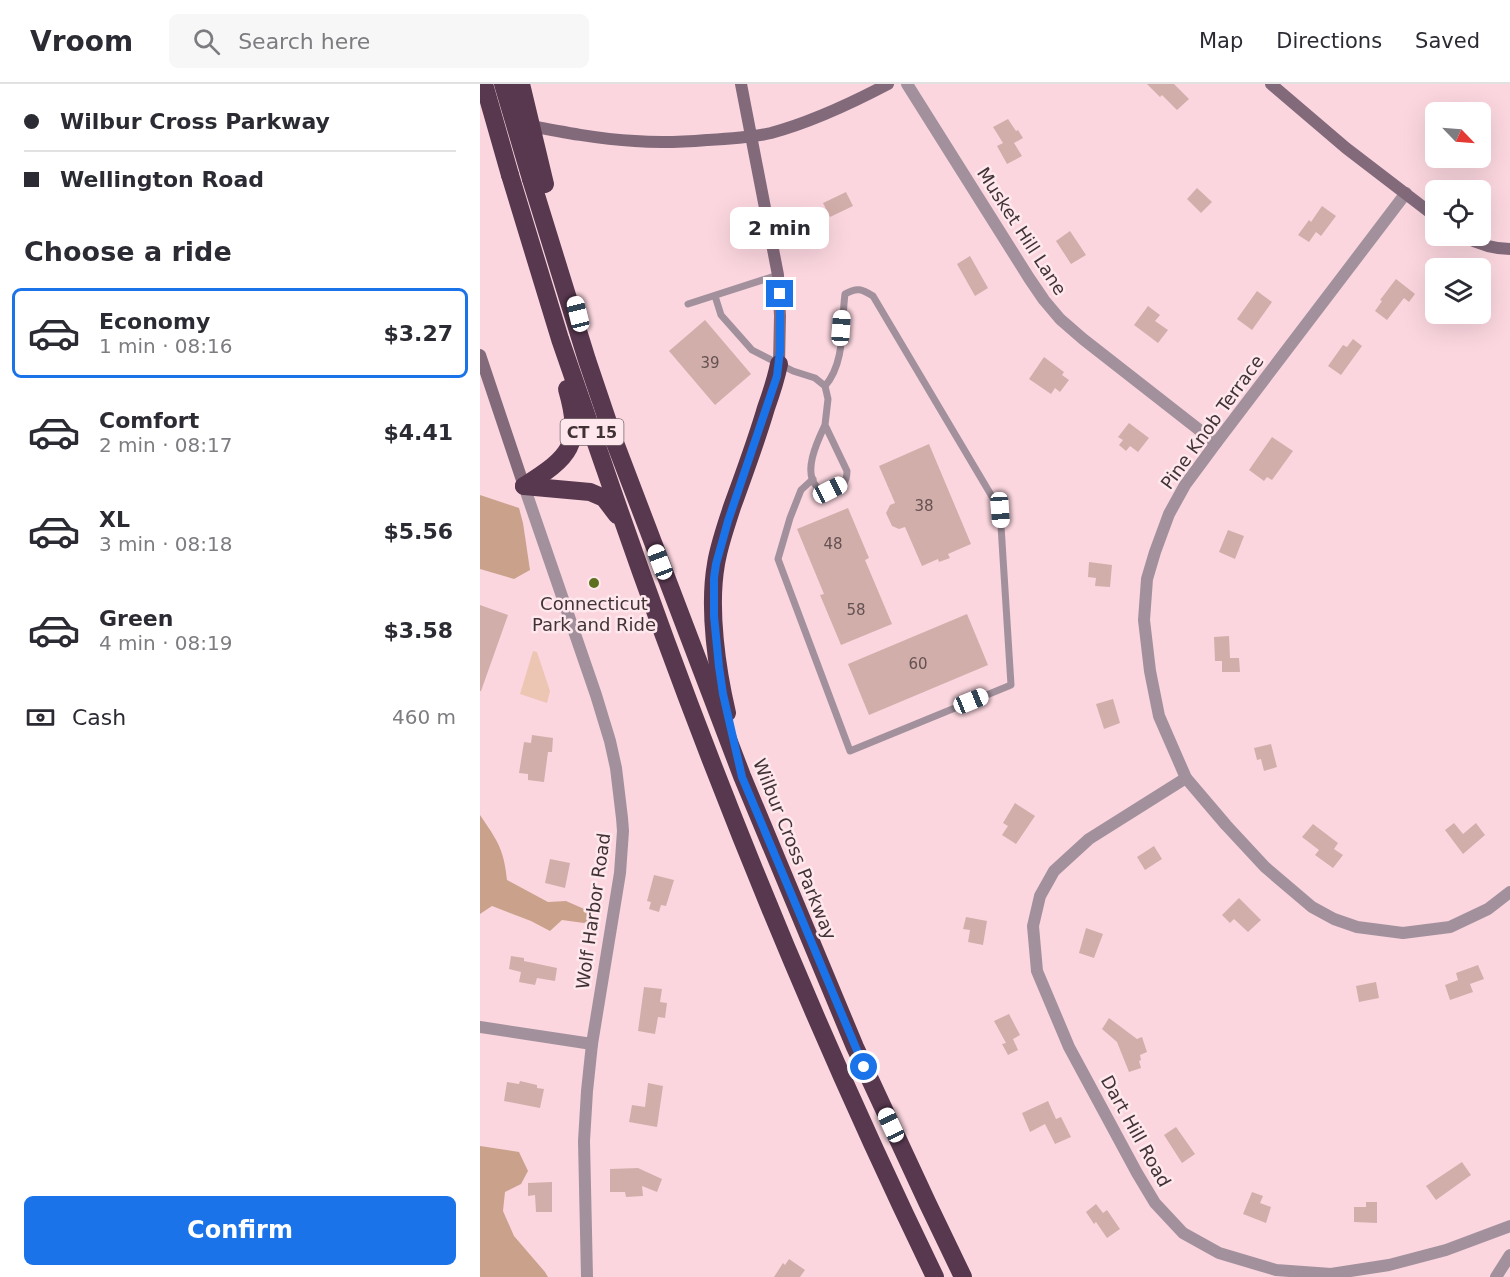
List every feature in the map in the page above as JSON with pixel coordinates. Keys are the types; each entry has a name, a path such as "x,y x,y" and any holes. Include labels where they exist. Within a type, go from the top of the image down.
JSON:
{"highway":[{"name":"CT 15","path":"484,84 561,340 624,525 700,734 742,842 826,1041 935,1277"},
{"name":"Wilbur Cross Parkway","path":"503,84 538,182 600,400 742,777 855,1047 963,1277"},
{"path":"521,84 538,182"},
{"path":"524,486 557,464 564,457 571,442 572,412 562,372 561,340"},
{"path":"742,777 720,676 715,636 714,578 719,550 763,420 779,364"},
{"path":"524,486 582,491 597,495 604,498 624,525"}],"main road":[{"path":"741,84 778,274 779,364"},
{"path":"480,114 563,132 634,141 670,142 752,137 811,120 888,84"},
{"path":"1270,84 1346,148 1425,208"},
{"path":"1485,246 1510,249"},
{"name":"Wolf Harbor Road","path":"480,355 524,486"}],"street":[{"name":"Musket Hill Lane","path":"908,84 1029,278 1060,319 1216,442"},
{"name":"Pine Knob Terrace","path":"1406,193 1216,442 1185,485 1169,514 1147,579 1144,620 1150,671 1159,716 1186,778 1265,867 1312,907 1334,919 1357,927 1403,933 1450,927 1488,909 1510,892"},
{"name":"Wolf Harbor Road","path":"524,486 596,695 609,741 620,795 623,831 620,873 592,1044 584,1141 587,1277"},
{"name":"Dart Hill Road","path":"1186,778 1089,839 1054,871 1040,896 1032,926 1037,970 1069,1047 1155,1203 1183,1233 1219,1253 1276,1270 1331,1274 1389,1265 1434,1253 1510,1226"},
{"path":"480,1027 592,1044"},
{"path":"1496,1277 1510,1256"}],"lane":[{"path":"688,304 778,274"},
{"path":"813,478 801,490 789,518 777,559 850,751 1011,685 1000,510 873,296 864,290 854,289 845,294 836,367 831,380 825,386"},
{"path":"714,296 721,315 752,350 793,371 815,378 825,386 828,399 825,425 816,442 811,464 816,487 830,490 843,484 847,471 825,425"}],"shaded area":[{"path":"480,495 519,508 530,570 514,579 480,569"},
{"path":"533,651 537,652 550,691 547,703 520,694"},
{"path":"480,815 499,845 507,880 548,902 566,901 591,912 590,920 584,923 562,920 550,931 492,906 480,914"},
{"path":"480,1146 519,1152 528,1171 521,1184 505,1192 503,1211 514,1236 548,1277 480,1277"}],"building":[{"path":"1147,84 1174,84 1189,99 1177,110"},
{"path":"1008,119 1023,138 1014,143 1022,156 1007,164 997,146 1003,143 993,127"},
{"path":"1197,188 1212,202 1201,213 1187,199"},
{"path":"846,192 853,206 830,217 823,203"},
{"path":"1322,206 1336,216 1321,236 1316,232 1309,242 1298,235"},
{"path":"1070,231 1086,255 1071,264 1056,241"},
{"path":"970,256 988,288 975,296 957,264"},
{"path":"1396,279 1415,294 1409,302 1404,298 1387,320 1375,311 1382,301 1380,300"},
{"path":"1257,291 1272,302 1252,330 1237,319"},
{"path":"1148,306 1160,315 1155,321 1168,330 1158,343 1134,325"},
{"path":"705,320 751,374 715,405 669,351"},
{"path":"1353,339 1362,346 1341,375 1328,366 1343,345 1347,347"},
{"path":"1044,357 1064,372 1062,375 1069,380 1060,392 1055,388 1051,394 1029,379"},
{"path":"1129,423 1149,438 1138,452 1130,446 1126,451 1119,445 1123,440 1118,437"},
{"path":"1272,437 1293,451 1272,480 1267,477 1264,481 1249,470"},
{"path":"929,444 971,544 948,554 950,558 939,562 938,559 922,566 905,527 899,529 892,526 886,513 890,505 895,503 879,466"},
{"path":"848,508 869,558 865,560 892,624 841,645 820,595 824,594 797,529"},
{"path":"1228,530 1244,536 1235,559 1219,552"},
{"path":"1089,562 1112,565 1110,587 1095,586 1096,578 1088,577"},
{"path":"480,605 508,615 481,691 480,691"},
{"path":"967,614 988,665 869,715 848,664"},
{"path":"1229,636 1230,658 1239,658 1240,672 1222,672 1222,661 1215,661 1214,637"},
{"path":"1113,699 1120,723 1104,729 1096,704"},
{"path":"532,735 553,738 552,752 548,752 544,782 528,780 528,774 519,773 524,742 531,743"},
{"path":"1271,744 1277,767 1264,771 1261,759 1257,760 1254,748"},
{"path":"1015,803 1035,816 1016,844 1002,835 1008,826 1003,823"},
{"path":"1454,823 1463,834 1476,823 1485,835 1463,854 1445,830"},
{"path":"1313,824 1338,843 1334,849 1343,855 1333,868 1315,855 1319,850 1302,837"},
{"path":"1154,846 1162,859 1145,870 1137,857"},
{"path":"550,859 570,863 565,888 545,883"},
{"path":"654,875 674,880 666,906 661,905 659,912 649,909 651,902 647,901"},
{"path":"1239,898 1261,920 1248,932 1234,919 1230,923 1222,915"},
{"path":"966,917 987,921 983,945 968,942 970,930 963,929"},
{"path":"1086,928 1103,934 1094,958 1079,953"},
{"path":"511,956 557,968 555,981 537,978 535,985 519,982 521,972 509,969"},
{"path":"1478,965 1484,979 1470,984 1473,992 1450,1000 1445,985 1458,980 1456,973"},
{"path":"1376,982 1379,998 1359,1002 1356,986"},
{"path":"644,987 662,989 660,1002 667,1003 665,1018 658,1017 655,1034 638,1031"},
{"path":"1009,1014 1020,1035 1013,1039 1018,1050 1008,1055 1002,1044 1006,1043 994,1021"},
{"path":"1109,1018 1137,1039 1142,1037 1147,1052 1140,1055 1141,1068 1129,1072 1117,1042 1102,1029"},
{"path":"520,1081 544,1089 540,1108 504,1101 507,1082 519,1084"},
{"path":"648,1083 663,1086 657,1127 629,1122 632,1105 645,1107"},
{"path":"1048,1101 1056,1119 1061,1117 1071,1137 1055,1144 1045,1124 1030,1132 1022,1113"},
{"path":"1176,1127 1195,1154 1182,1163 1164,1135"},
{"path":"1462,1162 1471,1175 1436,1200 1426,1186"},
{"path":"638,1168 662,1179 657,1192 642,1186 643,1196 626,1197 625,1192 610,1192 610,1169"},
{"path":"552,1182 552,1212 536,1212 535,1195 528,1196 528,1183"},
{"path":"1252,1192 1263,1196 1260,1203 1271,1207 1266,1223 1243,1214"},
{"path":"1366,1202 1377,1202 1377,1223 1354,1222 1354,1207 1366,1207"},
{"path":"1096,1204 1103,1213 1107,1210 1120,1229 1107,1238 1086,1212"},
{"path":"789,1259 805,1270 800,1277 774,1277 783,1263 785,1265"}],"place":[{"name":"Connecticut Park and Ride","path":"594,583"}],"route":[{"path":"780,294 780,351 777,376 728,521 716,564 713,596 715,636 723,694 742,777 864,1067"}]}
